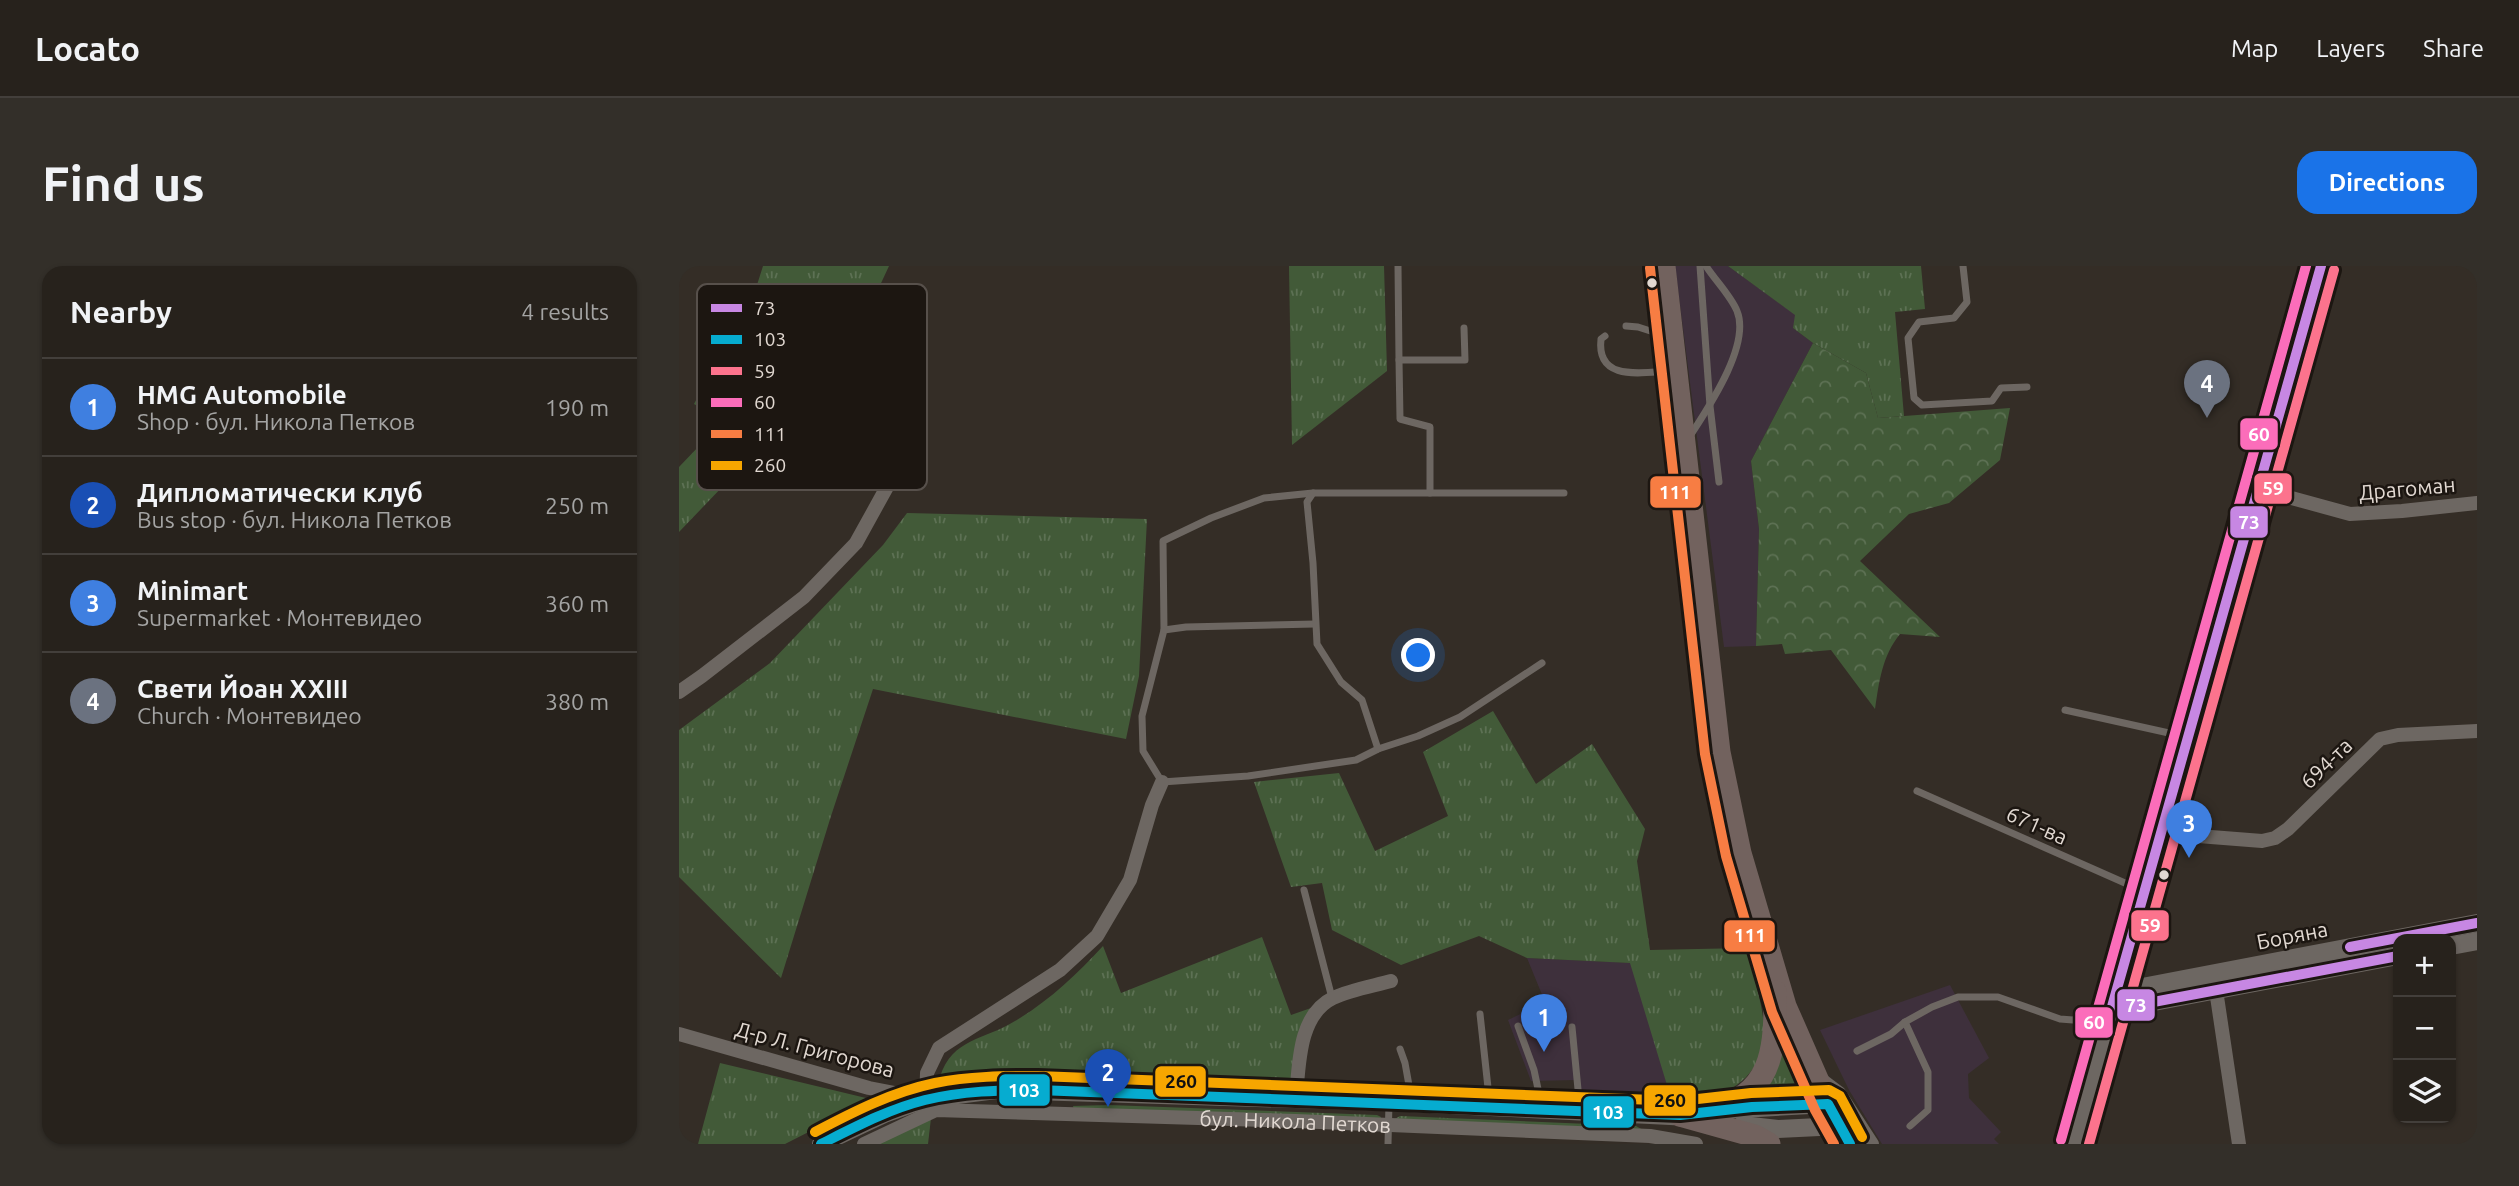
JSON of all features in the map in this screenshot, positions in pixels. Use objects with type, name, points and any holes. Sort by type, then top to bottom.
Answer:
[{"type":"highway","points":[[1664,266],[1719,752],[1740,853],[1775,975],[1785,1006],[1828,1104]]},
{"type":"highway","points":[[1680,1115],[1724,1106],[1742,1096],[1768,1066],[1775,1037],[1775,975]]},
{"type":"highway","name":"бул. Никола Петков","points":[[1828,1104],[1845,1135]]},
{"type":"highway","points":[[1680,1115],[1755,1136],[1769,1144]]},
{"type":"street","points":[[2074,1144],[2321,266]]},
{"type":"street","name":"Драгоман","points":[[2259,489],[2350,514],[2477,503]]},
{"type":"street","points":[[679,692],[804,597],[856,543],[885,490]]},
{"type":"street","name":"694-та","points":[[2160,833],[2262,841],[2276,838],[2380,739],[2398,735],[2477,731]]},
{"type":"street","points":[[863,1144],[931,1105],[927,1073],[939,1048],[1060,970],[1097,936],[1130,880],[1152,805],[1162,782]]},
{"type":"street","name":"Боряна","points":[[2116,992],[2477,923]]},
{"type":"street","points":[[2456,945],[2477,941]]},
{"type":"street","name":"Боряна","points":[[2111,1010],[2393,957]]},
{"type":"street","points":[[1296,1098],[1306,1032],[1320,1008],[1332,998],[1391,981]]},
{"type":"street","points":[[2216,990],[2239,1144]]},
{"type":"street","name":"Д-р Л. Григорова","points":[[679,1034],[931,1105]]},
{"type":"street","points":[[1815,1075],[1839,1093],[1872,1144]]},
{"type":"street","name":"бул. Никола Петков","points":[[821,1144],[884,1114],[996,1090],[1296,1098],[1680,1115],[1845,1135]]},
{"type":"street","name":"бул. Никола Петков","points":[[1680,1115],[1752,1107],[1828,1104]]},
{"type":"street","name":"бул. Никола Петков","points":[[931,1105],[1388,1125],[1696,1144]]},
{"type":"lane","points":[[1398,266],[1400,419],[1430,427],[1430,493]]},
{"type":"lane","points":[[1700,266],[1710,406],[1719,482]]},
{"type":"lane","points":[[1684,446],[1710,406],[1739,339],[1738,312],[1706,266]]},
{"type":"lane","points":[[1963,266],[1967,302],[1954,318],[1919,322],[1908,338],[1914,398],[1922,405],[1992,401],[2001,388],[2027,387]]},
{"type":"lane","points":[[1626,326],[1672,338]]},
{"type":"lane","points":[[1399,360],[1465,360],[1464,328]]},
{"type":"lane","points":[[1605,336],[1600,346],[1605,363],[1618,372],[1676,371]]},
{"type":"lane","points":[[1313,493],[1307,502],[1318,644],[1341,682],[1361,700],[1378,749]]},
{"type":"lane","points":[[1542,663],[1459,717],[1356,760],[1248,776],[1162,782],[1143,751],[1142,716],[1164,631],[1163,541],[1211,518],[1264,498],[1313,493],[1564,493]]},
{"type":"lane","points":[[1164,631],[1186,627],[1315,624]]},
{"type":"lane","points":[[2065,710],[2187,737]]},
{"type":"lane","name":"671-ва","points":[[1917,791],[2144,891]]},
{"type":"lane","points":[[1304,890],[1332,998]]},
{"type":"lane","points":[[1857,1051],[1891,1034],[1905,1022],[1932,1007],[1958,997],[1998,997],[2060,1019],[2073,1020],[2111,1010]]},
{"type":"lane","points":[[1480,1014],[1490,1107]]},
{"type":"lane","points":[[1905,1022],[1928,1072],[1928,1111],[1910,1126]]},
{"type":"lane","points":[[1518,1026],[1534,1070],[1542,1109]]},
{"type":"lane","points":[[1572,1027],[1580,1111]]},
{"type":"lane","points":[[1400,1049],[1412,1103]]},
{"type":"lane","points":[[1388,1144],[1389,1102]]},
{"type":"shaded area","points":[[1675,266],[1728,266],[1796,315],[1793,328],[1813,343],[1751,461],[1759,529],[1756,646],[1724,647]]},
{"type":"shaded area","points":[[1527,958],[1634,963],[1670,1095],[1583,1093],[1577,1080],[1531,1081],[1508,1020],[1545,1002]]},
{"type":"shaded area","points":[[1950,985],[1989,1058],[1968,1074],[1969,1098],[2001,1132],[1994,1139],[1999,1144],[1882,1144],[1849,1090],[1820,1030]]},
{"type":"green space","points":[[763,266],[889,266],[881,284],[757,284]]},
{"type":"green space","points":[[1289,266],[1384,266],[1387,371],[1292,445]]},
{"type":"green space","points":[[1728,266],[1921,266],[1925,309],[1895,312],[1904,416],[1878,418],[1866,373],[1813,343],[1793,328],[1795,315]]},
{"type":"green space","points":[[1813,343],[1866,373],[1878,418],[2010,408],[2000,460],[1949,503],[1909,514],[1860,561],[1940,637],[1900,634],[1885,660],[1875,709],[1831,650],[1785,654],[1782,644],[1756,646],[1759,529],[1751,461]]},
{"type":"green space","points":[[697,448],[697,490],[719,490],[679,532],[679,467]]},
{"type":"green space","points":[[907,513],[1147,519],[1139,676],[1126,739],[873,689],[781,978],[679,877],[679,730],[770,663],[883,545]]},
{"type":"green space","points":[[1493,711],[1536,784],[1592,744],[1645,829],[1637,861],[1650,950],[1746,948],[1761,1005],[1764,1039],[1753,1069],[1737,1085],[1708,1097],[1670,1095],[1630,963],[1527,958],[1479,936],[1401,965],[1332,930],[1322,883],[1291,887],[1254,782],[1339,773],[1375,851],[1448,816],[1423,752]]},
{"type":"green space","points":[[1262,937],[1291,1015],[1311,1008],[1298,1037],[1291,1078],[1046,1071],[963,1079],[940,1077],[945,1064],[961,1047],[1004,1027],[1039,1005],[1103,946],[1121,993]]},
{"type":"green space","points":[[1781,1042],[1807,1098],[1745,1102]]},
{"type":"green space","points":[[720,1063],[870,1101],[867,1107],[840,1116],[785,1144],[698,1144]]},
{"type":"green space","points":[[1109,1105],[1381,1117],[1380,1121],[1074,1110],[1073,1106]]},
{"type":"green space","points":[[1400,1116],[1636,1126],[1643,1130],[1393,1120]]},
{"type":"green space","points":[[931,1118],[928,1144],[874,1144]]},
{"type":"transit line","name":"60","points":[[2061,1140],[2306,266]]},
{"type":"transit line","name":"73","points":[[2321,266],[2111,1010],[2393,957]]},
{"type":"transit line","name":"111","points":[[1650,268],[1705,754],[1726,856],[1772,1012],[1815,1110],[1834,1144]]},
{"type":"transit line","name":"59","points":[[2089,1144],[2334,270]]},
{"type":"transit line","name":"73","points":[[2350,947],[2477,923]]},
{"type":"transit line","name":"260","points":[[815,1132],[873,1103],[919,1087],[974,1078],[1038,1076],[1680,1101],[1751,1093],[1829,1090],[1840,1096],[1862,1137]]},
{"type":"transit line","name":"103","points":[[821,1144],[885,1113],[925,1100],[981,1092],[1038,1090],[1680,1115],[1752,1107],[1828,1104],[1850,1144]]},
{"type":"place","name":"Свети Йоан XXIII","points":[[2207,418]]},
{"type":"place","name":"Minimart","points":[[2189,858]]},
{"type":"place","name":"HMG Automobile","points":[[1544,1052]]},
{"type":"place","name":"Дипломатически клуб","points":[[1108,1107]]}]
